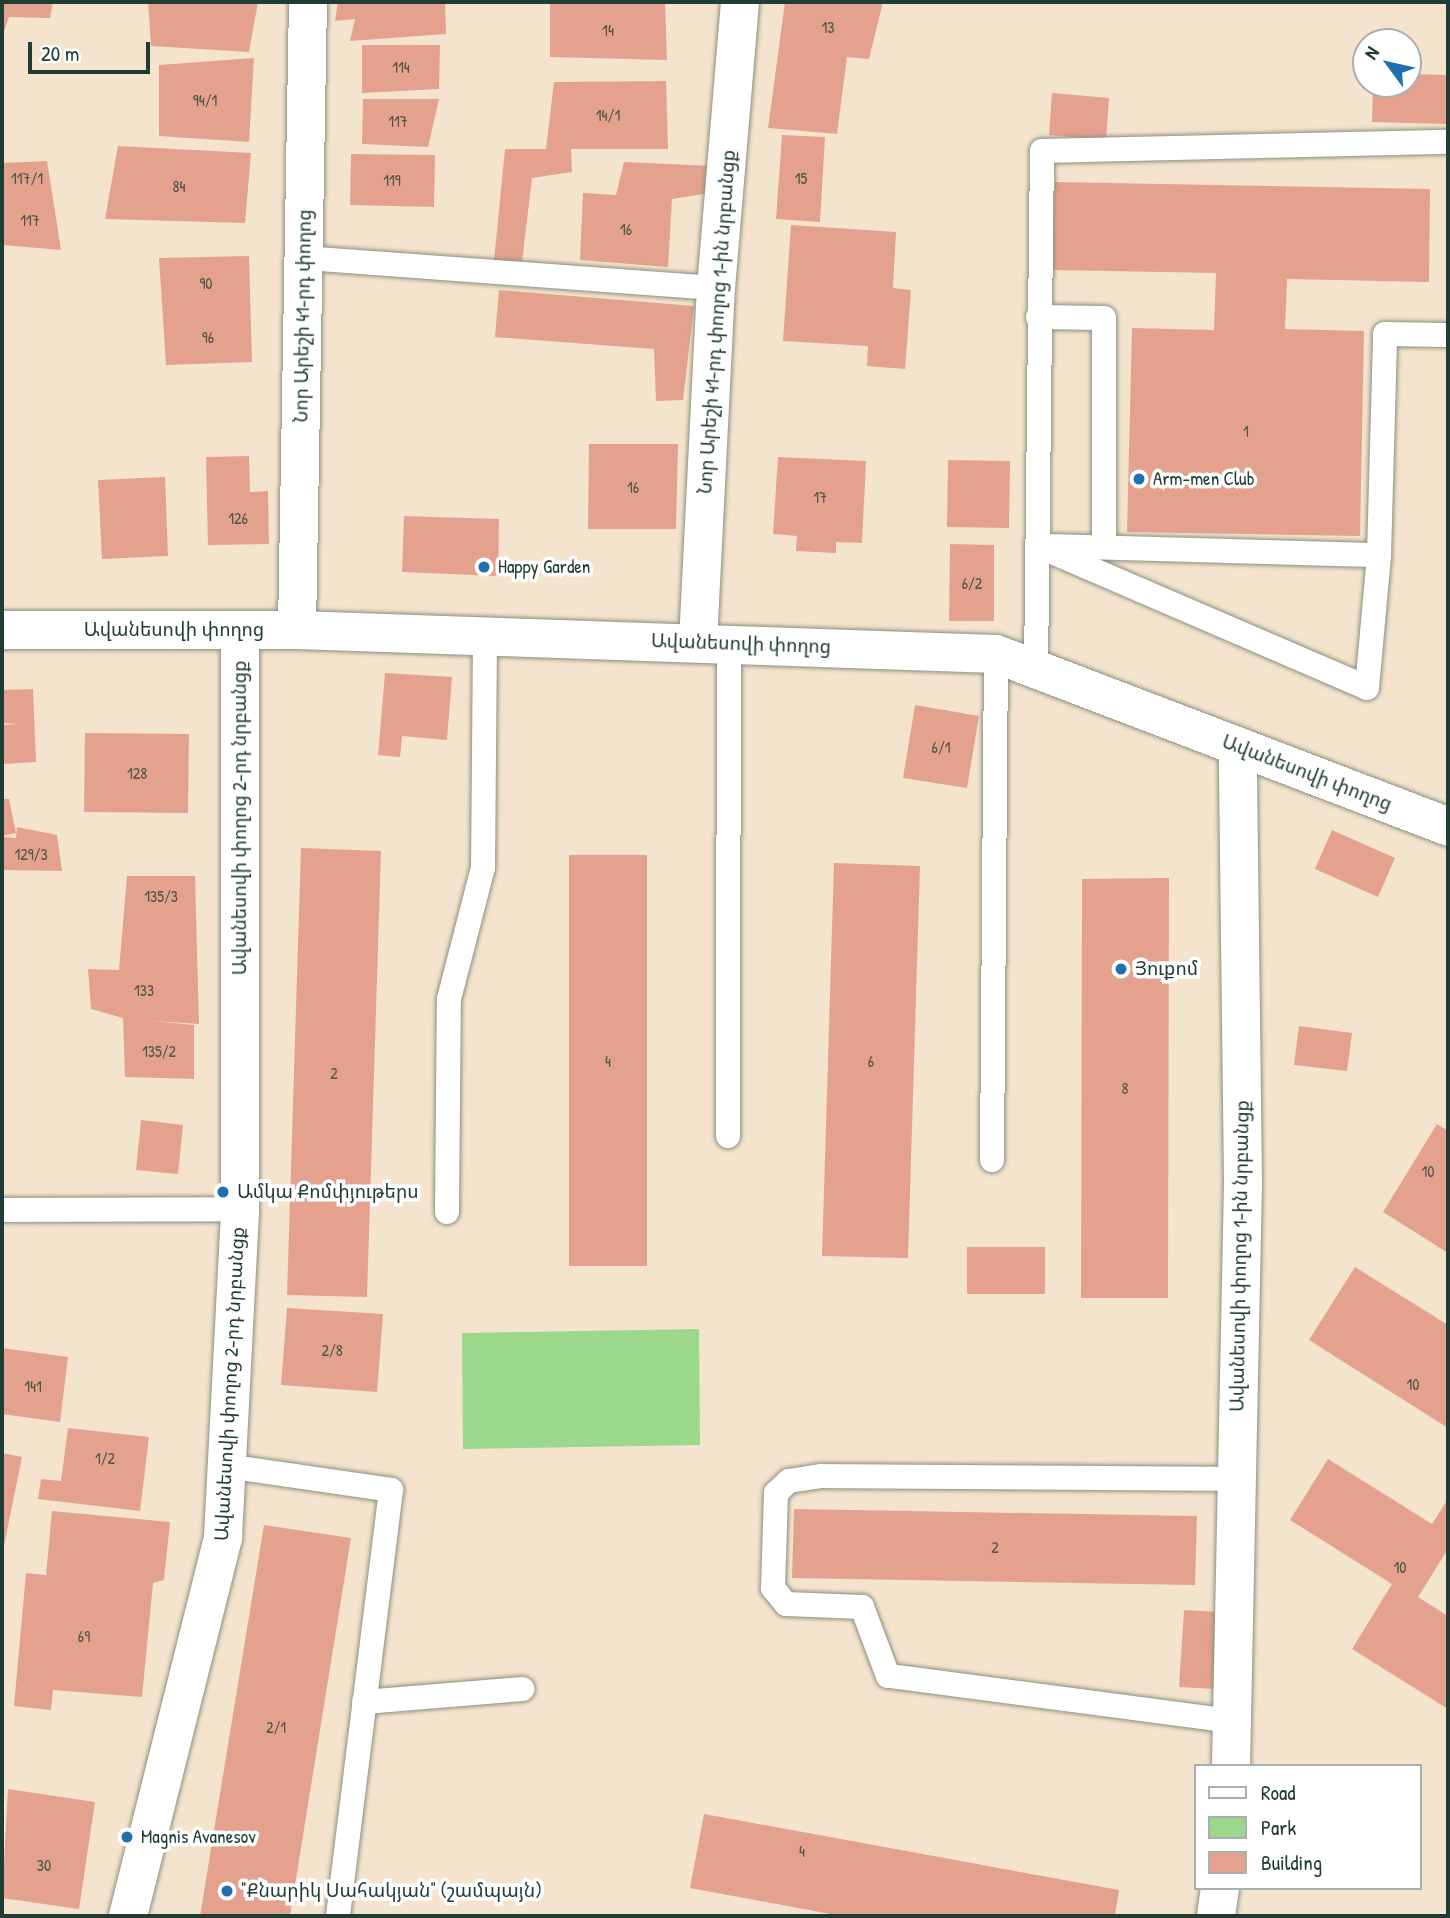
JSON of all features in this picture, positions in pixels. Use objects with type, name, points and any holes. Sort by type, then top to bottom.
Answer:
[{"type":"street","name":"Նոր Արեշի 41-րդ փողոց","points":[[297,630],[308,2]]},
{"type":"street","name":"Նոր Արեշի 41-րդ փողոց 1-ին նրբանցք","points":[[713,643],[716,288],[740,2]]},
{"type":"street","name":"Ավանեսովի փողոց","points":[[2,630],[297,630],[996,654],[1448,827]]},
{"type":"street","name":"Ավանեսովի փողոց 2-րդ նրբանցք","points":[[128,1916],[223,1537],[240,1209],[240,631]]},
{"type":"street","name":"Ավանեսովի փողոց 1-ին նրբանցք","points":[[1231,1764],[1243,1182],[1238,746]]},
{"type":"street","points":[[1216,1916],[1220,1890]]},
{"type":"lane","points":[[1036,670],[1042,151],[1448,142]]},
{"type":"lane","points":[[305,258],[716,288]]},
{"type":"lane","points":[[1038,317],[1104,318],[1104,547]]},
{"type":"lane","points":[[1038,546],[1367,688],[1379,555],[1385,334],[1448,335]]},
{"type":"lane","points":[[1038,546],[1379,555]]},
{"type":"lane","points":[[447,1212],[449,999],[484,868],[485,636]]},
{"type":"lane","points":[[713,643],[729,1136]]},
{"type":"lane","points":[[992,1160],[996,654]]},
{"type":"lane","points":[[2,1210],[240,1209]]},
{"type":"lane","points":[[227,1466],[391,1490],[338,1916]]},
{"type":"lane","points":[[1232,1721],[888,1676],[862,1607],[786,1604],[773,1588],[776,1493],[789,1481],[822,1476],[1237,1479]]},
{"type":"lane","points":[[365,1702],[522,1689]]},
{"type":"green space","points":[[699,1329],[700,1445],[463,1449],[462,1333]]},
{"type":"building","points":[[2,2],[53,2],[50,18],[9,17],[2,37]]},
{"type":"building","points":[[148,2],[258,2],[249,52],[151,46]]},
{"type":"building","points":[[338,2],[445,2],[446,34],[350,41],[355,19],[335,21]]},
{"type":"building","points":[[550,2],[665,2],[667,60],[550,57]]},
{"type":"building","points":[[785,2],[883,2],[869,59],[847,57],[837,134],[768,128]]},
{"type":"building","points":[[362,45],[440,45],[439,89],[362,93]]},
{"type":"building","points":[[254,58],[249,142],[159,136],[159,65]]},
{"type":"building","points":[[1422,74],[1448,75],[1448,124],[1372,122],[1373,98],[1422,98]]},
{"type":"building","points":[[666,81],[668,149],[571,149],[572,172],[532,178],[522,262],[494,261],[505,149],[546,149],[554,82]]},
{"type":"building","points":[[1052,93],[1109,98],[1106,140],[1049,135]]},
{"type":"building","points":[[363,99],[439,99],[428,147],[362,144]]},
{"type":"building","points":[[782,135],[825,137],[820,222],[776,219]]},
{"type":"building","points":[[118,146],[251,153],[245,223],[105,219]]},
{"type":"building","points":[[351,154],[435,155],[434,207],[350,205]]},
{"type":"building","points":[[47,161],[61,250],[2,245],[2,163]]},
{"type":"building","points":[[624,162],[714,166],[710,193],[672,199],[668,267],[580,260],[583,193],[616,195]]},
{"type":"building","points":[[1055,182],[1430,189],[1429,282],[1287,279],[1285,329],[1364,331],[1360,536],[1127,532],[1132,328],[1214,330],[1216,273],[1052,270]]},
{"type":"building","points":[[791,225],[896,232],[893,288],[911,290],[905,369],[867,366],[868,346],[783,341]]},
{"type":"building","points":[[249,256],[252,362],[166,365],[159,258]]},
{"type":"building","points":[[499,290],[694,306],[683,400],[656,401],[654,349],[495,337]]},
{"type":"building","points":[[589,444],[678,444],[676,529],[588,529]]},
{"type":"building","points":[[249,456],[250,492],[268,491],[269,544],[208,545],[206,457]]},
{"type":"building","points":[[778,457],[866,461],[862,543],[836,542],[836,553],[796,551],[797,536],[773,534]]},
{"type":"building","points":[[948,460],[1010,461],[1009,528],[947,527]]},
{"type":"building","points":[[165,477],[168,556],[102,559],[98,480]]},
{"type":"building","points":[[404,516],[499,519],[498,576],[402,572]]},
{"type":"building","points":[[950,544],[994,545],[994,621],[949,621]]},
{"type":"building","points":[[385,673],[452,677],[447,740],[402,736],[400,757],[378,755]]},
{"type":"building","points":[[33,689],[36,762],[2,764],[2,725],[18,724],[2,723],[2,690]]},
{"type":"building","points":[[915,705],[979,716],[967,788],[903,778]]},
{"type":"building","points":[[85,733],[189,734],[188,813],[84,812]]},
{"type":"building","points":[[2,799],[9,799],[16,833],[2,836]]},
{"type":"building","points":[[17,827],[57,835],[62,871],[2,870],[2,837],[16,838]]},
{"type":"building","points":[[1332,830],[1395,858],[1378,897],[1315,869]]},
{"type":"building","points":[[301,848],[381,851],[367,1297],[287,1295]]},
{"type":"building","points":[[569,855],[647,855],[647,1266],[569,1266]]},
{"type":"building","points":[[834,863],[920,866],[908,1258],[822,1256]]},
{"type":"building","points":[[127,876],[195,876],[199,1024],[152,1021],[194,1025],[194,1079],[125,1077],[123,1018],[91,1009],[88,969],[119,970]]},
{"type":"building","points":[[1169,878],[1168,1298],[1081,1298],[1082,879]]},
{"type":"building","points":[[1299,1026],[1352,1033],[1347,1071],[1294,1065]]},
{"type":"building","points":[[141,1120],[183,1125],[178,1174],[136,1170]]},
{"type":"building","points":[[1437,1124],[1448,1131],[1448,1253],[1383,1212]]},
{"type":"building","points":[[967,1247],[1045,1247],[1045,1294],[967,1294]]},
{"type":"building","points":[[1355,1267],[1448,1325],[1448,1428],[1309,1340]]},
{"type":"building","points":[[287,1308],[383,1314],[377,1392],[281,1385]]},
{"type":"building","points":[[2,1348],[68,1357],[60,1422],[2,1414]]},
{"type":"building","points":[[68,1428],[149,1437],[140,1511],[38,1499],[41,1479],[61,1481]]},
{"type":"building","points":[[2,1453],[22,1457],[3,1551],[2,1551]]},
{"type":"building","points":[[1328,1459],[1432,1524],[1448,1499],[1448,1549],[1418,1597],[1448,1616],[1448,1709],[1352,1649],[1392,1584],[1290,1520]]},
{"type":"building","points":[[794,1509],[1197,1516],[1195,1585],[792,1578]]},
{"type":"building","points":[[52,1511],[170,1522],[164,1580],[153,1583],[142,1697],[53,1690],[51,1710],[14,1706],[26,1573],[46,1575]]},
{"type":"building","points":[[264,1525],[351,1538],[290,1916],[200,1916]]},
{"type":"building","points":[[1184,1610],[1220,1612],[1215,1689],[1179,1687]]},
{"type":"building","points":[[8,1789],[95,1802],[79,1909],[2,1898]]},
{"type":"building","points":[[704,1814],[1119,1890],[1115,1916],[841,1916],[690,1888]]},
{"type":"place","name":"Arm-men Club","points":[[1139,479]]},
{"type":"place","name":"Happy Garden","points":[[484,567]]},
{"type":"place","name":"Յուքոմ","points":[[1121,969]]},
{"type":"place","name":"Ամկա Քոմփյութերս","points":[[223,1192]]},
{"type":"place","name":"Magnis Avanesov","points":[[127,1837]]},
{"type":"place","name":"\"Քնարիկ Սահակյան\" (շամպայն)","points":[[227,1891]]}]
